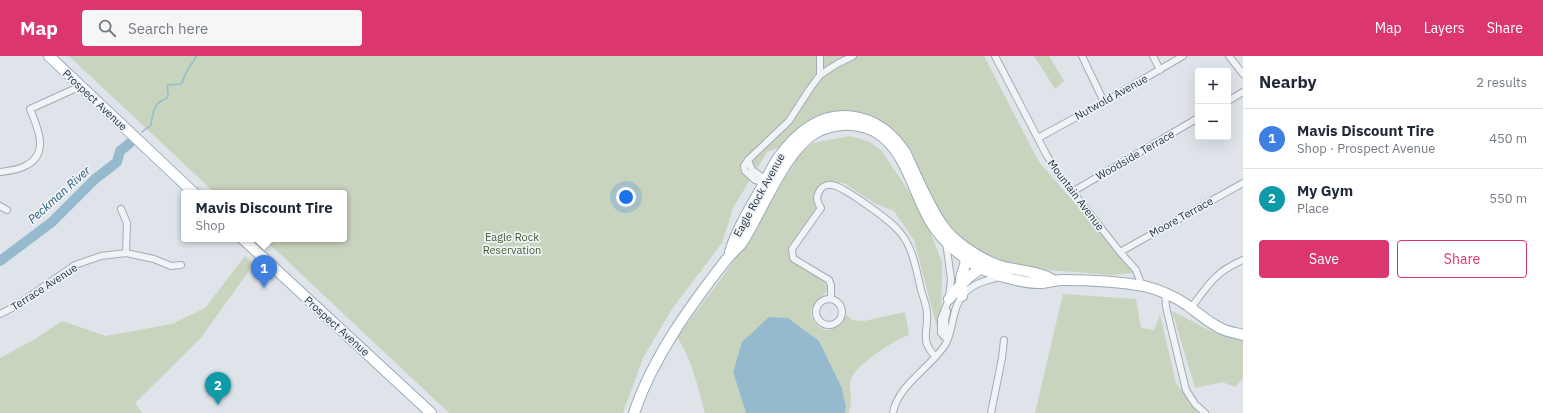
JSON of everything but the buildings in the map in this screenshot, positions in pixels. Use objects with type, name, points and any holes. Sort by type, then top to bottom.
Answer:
[{"type":"main road","name":"Prospect Avenue","points":[[49,56],[191,190]]},
{"type":"main road","name":"Eagle Rock Avenue","points":[[728,258],[746,214],[778,158],[792,140],[804,129],[815,122],[826,118],[842,116],[867,120],[879,125],[897,141],[905,152],[937,216],[948,231],[970,250],[986,260],[1006,268],[1043,274],[1053,280]]},
{"type":"main road","name":"Eagle Rock Avenue","points":[[634,413],[642,389],[671,338],[688,312],[740,244],[775,185],[785,165],[802,144],[816,132],[833,126],[853,124],[863,126],[879,134],[898,154],[930,221],[946,242],[966,259],[982,269],[1002,277],[1042,283],[1053,280],[1070,280],[1142,286],[1165,292],[1223,329],[1243,334]]},
{"type":"main road","points":[[754,221],[754,212],[766,188],[764,183],[775,185]]},
{"type":"main road","points":[[948,231],[952,241],[966,259],[961,279],[962,296]]},
{"type":"main road","name":"Prospect Avenue","points":[[246,242],[431,413]]},
{"type":"main road","points":[[949,302],[962,285],[978,270],[992,268],[1015,275],[1028,276],[1039,274]]},
{"type":"street","points":[[820,56],[820,75]]},
{"type":"street","points":[[842,56],[852,57]]},
{"type":"street","name":"Mountain Avenue","points":[[995,56],[1057,172],[1136,270],[1142,286]]},
{"type":"street","points":[[1082,56],[1104,102]]},
{"type":"street","points":[[1153,56],[1160,70]]},
{"type":"street","name":"Nutwold Avenue","points":[[1038,138],[1183,56]]},
{"type":"street","points":[[1229,56],[1243,74]]},
{"type":"street","points":[[764,183],[755,180],[745,171],[744,166],[748,160],[789,121],[820,75],[852,57]]},
{"type":"street","points":[[0,172],[29,165],[36,157],[40,147],[41,138],[30,109],[80,86]]},
{"type":"street","points":[[1231,99],[1243,92]]},
{"type":"street","name":"Woodside Terrace","points":[[1072,192],[1195,120]]},
{"type":"street","name":"Moore Terrace","points":[[1120,252],[1243,183]]},
{"type":"street","points":[[831,299],[831,285],[829,280],[794,259],[792,249],[821,208],[817,200],[818,193],[823,187],[831,185],[855,197],[898,229],[912,251],[927,313],[925,342],[936,356]]},
{"type":"street","points":[[0,206],[7,210]]},
{"type":"street","points":[[121,209],[127,223],[126,253]]},
{"type":"street","points":[[946,242],[951,279],[949,302],[945,321],[945,333],[947,339]]},
{"type":"street","name":"Terrace Avenue","points":[[0,314],[14,307],[75,265],[101,256],[126,253],[154,259],[171,266],[181,265]]},
{"type":"street","points":[[1191,308],[1212,280],[1220,272],[1243,260]]},
{"type":"street","points":[[893,413],[894,408],[903,392],[946,344],[951,332],[955,310],[962,296],[980,283],[1002,277]]},
{"type":"street","points":[[1165,292],[1166,308],[1186,390],[1195,404],[1204,413]]},
{"type":"street","points":[[831,299],[840,305],[842,315],[836,323],[826,325],[817,320],[815,309],[821,301],[831,299]]},
{"type":"street","points":[[991,413],[1004,340]]},
{"type":"green space","name":"Eagle Rock Reservation","points":[[69,56],[984,56],[1039,162],[1136,273],[1111,275],[1010,267],[969,246],[945,224],[864,115],[767,152],[733,208],[722,243],[672,309],[643,358],[623,413],[449,413],[267,242],[347,242],[347,190],[212,190]]},
{"type":"green space","points":[[1034,56],[1049,56],[1064,81],[1055,89]]},
{"type":"green space","points":[[850,136],[870,142],[881,150],[922,211],[942,262],[941,343],[914,240],[894,211],[874,203],[844,183],[818,184],[820,186],[815,198],[817,207],[789,249],[791,256],[821,278],[827,286],[826,292],[812,307],[811,314],[814,321],[821,328],[829,330],[838,326],[847,315],[852,320],[864,321],[905,312],[909,335],[877,353],[854,373],[850,381],[851,400],[849,413],[845,413],[846,407],[842,388],[819,341],[788,318],[733,372],[746,413],[705,413],[691,364],[677,337],[726,272],[801,152],[813,143]]},
{"type":"green space","points":[[245,256],[254,264],[200,339],[135,403],[142,413],[0,413],[0,358],[35,339],[62,321],[106,336],[172,324],[205,308]]},
{"type":"green space","points":[[1063,294],[1136,299],[1141,328],[1154,330],[1160,315],[1176,383],[1199,413],[1035,413]]},
{"type":"green space","points":[[1172,311],[1215,333],[1243,340],[1243,379],[1235,387],[1222,382],[1195,388]]},
{"type":"water","points":[[769,317],[788,318],[819,341],[842,388],[846,407],[845,413],[746,413],[733,372],[742,342]]},
{"type":"waterway","name":"Peckman River","points":[[142,132],[151,125],[156,105],[167,98],[168,85],[181,84],[196,56]]},
{"type":"waterway","name":"Peckman River","points":[[0,261],[52,222],[95,179],[117,162],[120,151],[130,143]]},
{"type":"place","name":"Mavis Discount Tire","points":[[264,288]]},
{"type":"place","name":"My Gym","points":[[218,405]]}]
